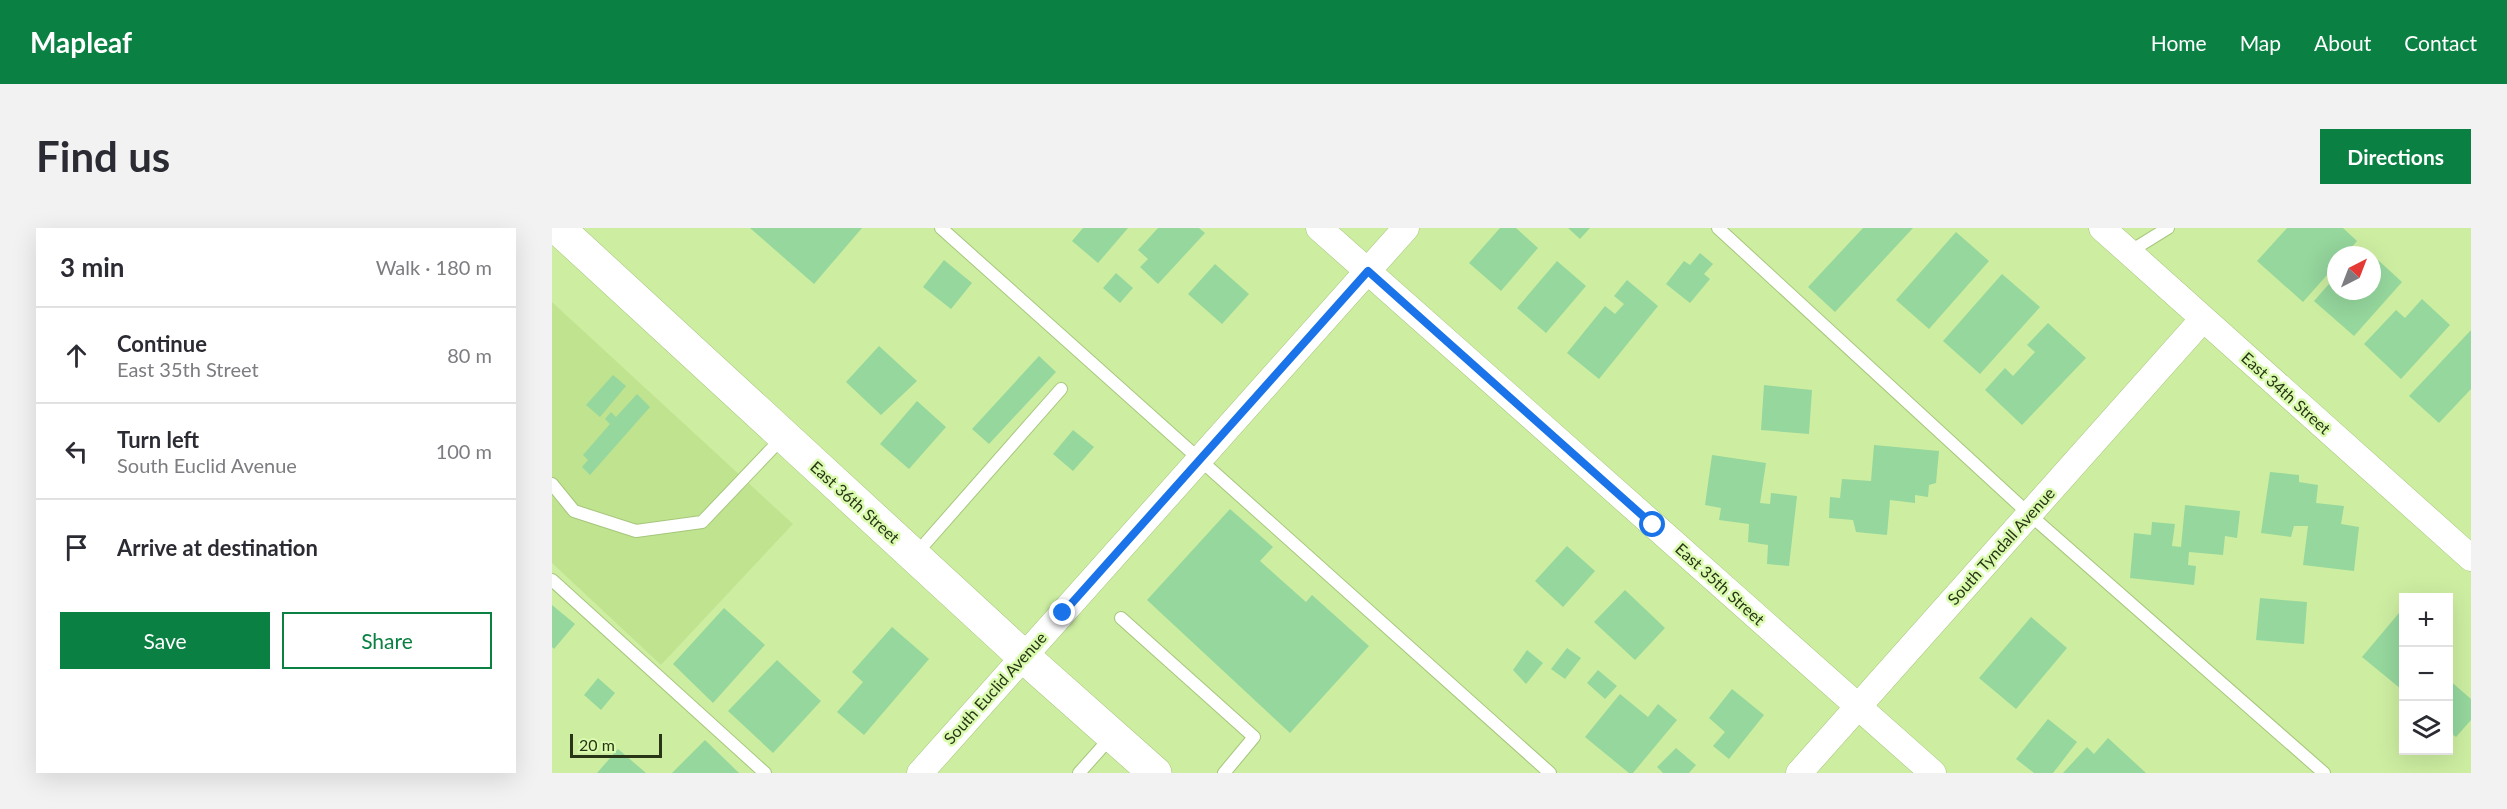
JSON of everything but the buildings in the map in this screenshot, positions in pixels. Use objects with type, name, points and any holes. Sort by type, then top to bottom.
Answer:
[{"type":"main road","name":"East 36th Street","points":[[558,228],[1023,656],[1155,773]]},
{"type":"street","name":"East 35th Street","points":[[1319,228],[1933,773]]},
{"type":"street","name":"South Euclid Avenue","points":[[920,773],[1406,228]]},
{"type":"street","name":"East 34th Street","points":[[2102,228],[2471,558]]},
{"type":"street","name":"South Tyndall Avenue","points":[[1799,773],[2203,319]]},
{"type":"lane","points":[[940,228],[1550,773]]},
{"type":"lane","points":[[1718,228],[2029,514],[2324,773]]},
{"type":"lane","points":[[2129,252],[2168,228]]},
{"type":"lane","points":[[914,556],[1061,389]]},
{"type":"lane","points":[[552,484],[574,511],[636,531],[702,522],[784,436]]},
{"type":"lane","points":[[552,580],[765,773]]},
{"type":"lane","points":[[1121,618],[1254,737],[1224,773]]},
{"type":"lane","points":[[1079,773],[1112,735]]},
{"type":"shaded area","points":[[552,302],[793,524],[661,665],[552,563]]},
{"type":"route","points":[[1063,613],[1368,271],[1653,525]]}]
